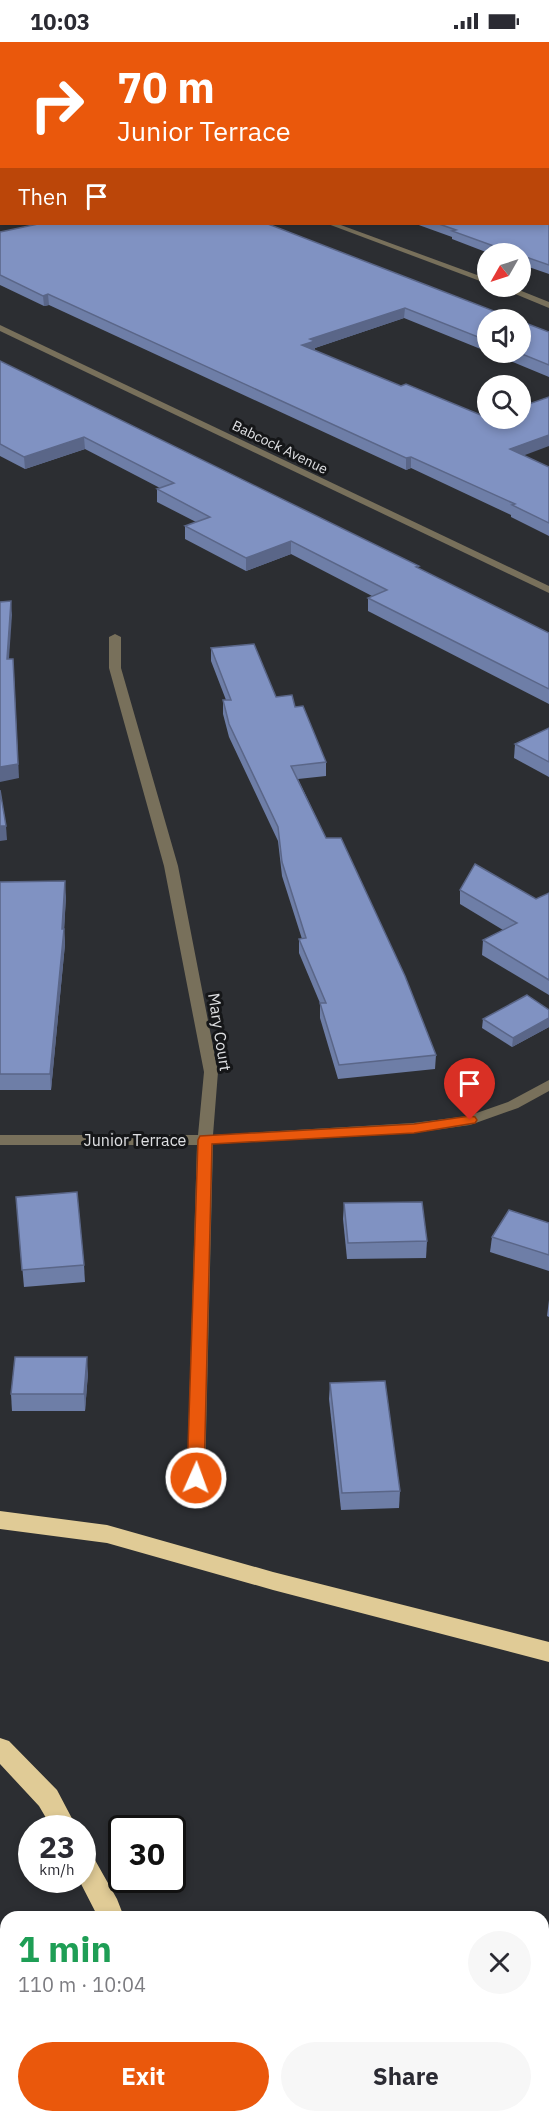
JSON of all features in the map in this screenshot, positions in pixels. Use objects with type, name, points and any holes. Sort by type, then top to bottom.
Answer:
[{"type":"highway","points":[[0,1520],[107,1533],[273,1581],[549,1652]]},
{"type":"highway","points":[[0,1748],[48,1798],[58,1815]]},
{"type":"highway","points":[[96,1886],[109,1911]]},
{"type":"street","points":[[335,225],[477,278]]},
{"type":"street","points":[[528,297],[549,305]]},
{"type":"street","name":"Babcock Avenue","points":[[0,328],[549,590]]},
{"type":"street","name":"Mary Court","points":[[115,637],[115,668],[171,866],[211,1072],[205,1140],[196,1478]]},
{"type":"street","name":"Junior Terrace","points":[[0,1140],[205,1140],[414,1128],[470,1120],[513,1105],[549,1085]]},
{"type":"building","points":[[33,225],[271,225],[488,309],[477,309],[477,337],[405,308],[310,339],[315,341],[302,345],[401,386],[406,384],[477,413],[477,429],[531,429],[531,403],[549,397],[549,435],[510,449],[549,467],[549,523],[512,505],[515,504],[411,457],[406,458],[48,294],[43,296],[0,275],[0,232]]},
{"type":"building","points":[[442,225],[549,225],[549,265],[531,259],[531,243],[485,243],[452,231],[456,230]]},
{"type":"building","points":[[531,325],[549,332],[549,365],[531,358]]},
{"type":"building","points":[[0,361],[419,566],[416,567],[549,633],[549,689],[368,598],[387,590],[291,541],[246,558],[185,526],[210,517],[157,489],[174,483],[84,437],[24,457],[0,444]]},
{"type":"building","points":[[11,601],[7,659],[13,659],[18,764],[0,767],[0,602]]},
{"type":"building","points":[[254,644],[276,697],[292,695],[295,707],[303,706],[326,762],[291,766],[326,838],[341,838],[405,976],[436,1055],[339,1065],[320,1003],[326,1003],[299,939],[306,938],[282,862],[278,827],[229,724],[223,700],[231,700],[211,648]]},
{"type":"building","points":[[549,728],[549,762],[515,744]]},
{"type":"building","points":[[0,790],[6,826],[0,826]]},
{"type":"building","points":[[475,864],[536,899],[549,893],[549,980],[483,940],[517,923],[460,890]]},
{"type":"building","points":[[65,881],[62,929],[64,929],[50,1074],[0,1074],[0,882]]},
{"type":"building","points":[[527,995],[549,1010],[549,1018],[513,1038],[483,1019]]},
{"type":"building","points":[[77,1192],[84,1265],[22,1270],[16,1197]]},
{"type":"building","points":[[422,1202],[427,1241],[348,1243],[344,1203]]},
{"type":"building","points":[[509,1210],[549,1223],[549,1255],[492,1237]]},
{"type":"building","points":[[15,1357],[87,1357],[84,1394],[11,1394]]},
{"type":"building","points":[[385,1381],[400,1491],[342,1493],[330,1383]]},
{"type":"route","points":[[196,1478],[205,1140],[414,1128],[470,1120]]}]
